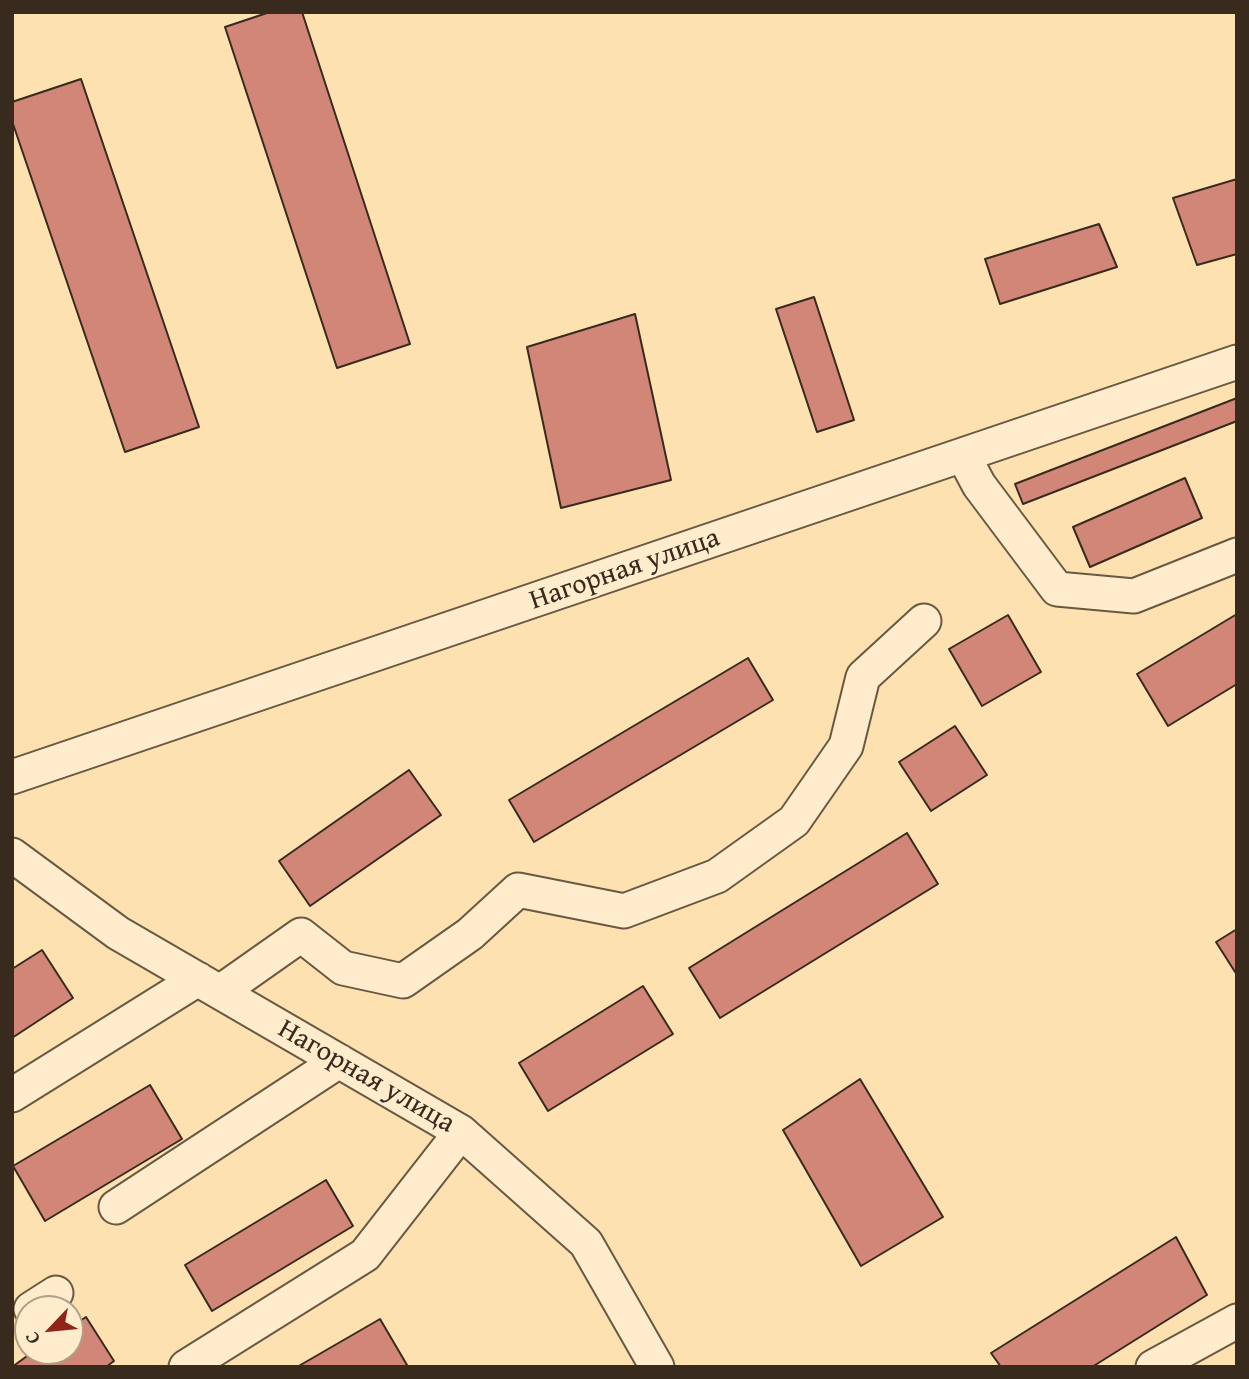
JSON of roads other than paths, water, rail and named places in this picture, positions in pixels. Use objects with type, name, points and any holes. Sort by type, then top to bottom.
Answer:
[{"type":"street","name":"Нагорная улица","points":[[12,777],[1237,362]]},
{"type":"street","points":[[963,455],[979,485],[1057,589],[1134,596],[1237,555]]},
{"type":"street","points":[[12,1095],[301,935],[343,968],[403,981],[470,934],[518,890],[624,911],[717,876],[794,821],[846,746],[863,677],[924,621]]},
{"type":"street","name":"Нагорная улица","points":[[12,855],[118,933],[461,1132],[586,1243],[657,1367]]},
{"type":"street","points":[[116,1207],[339,1061]]},
{"type":"street","points":[[186,1367],[365,1255],[461,1132]]},
{"type":"street","points":[[1153,1367],[1237,1321]]}]
